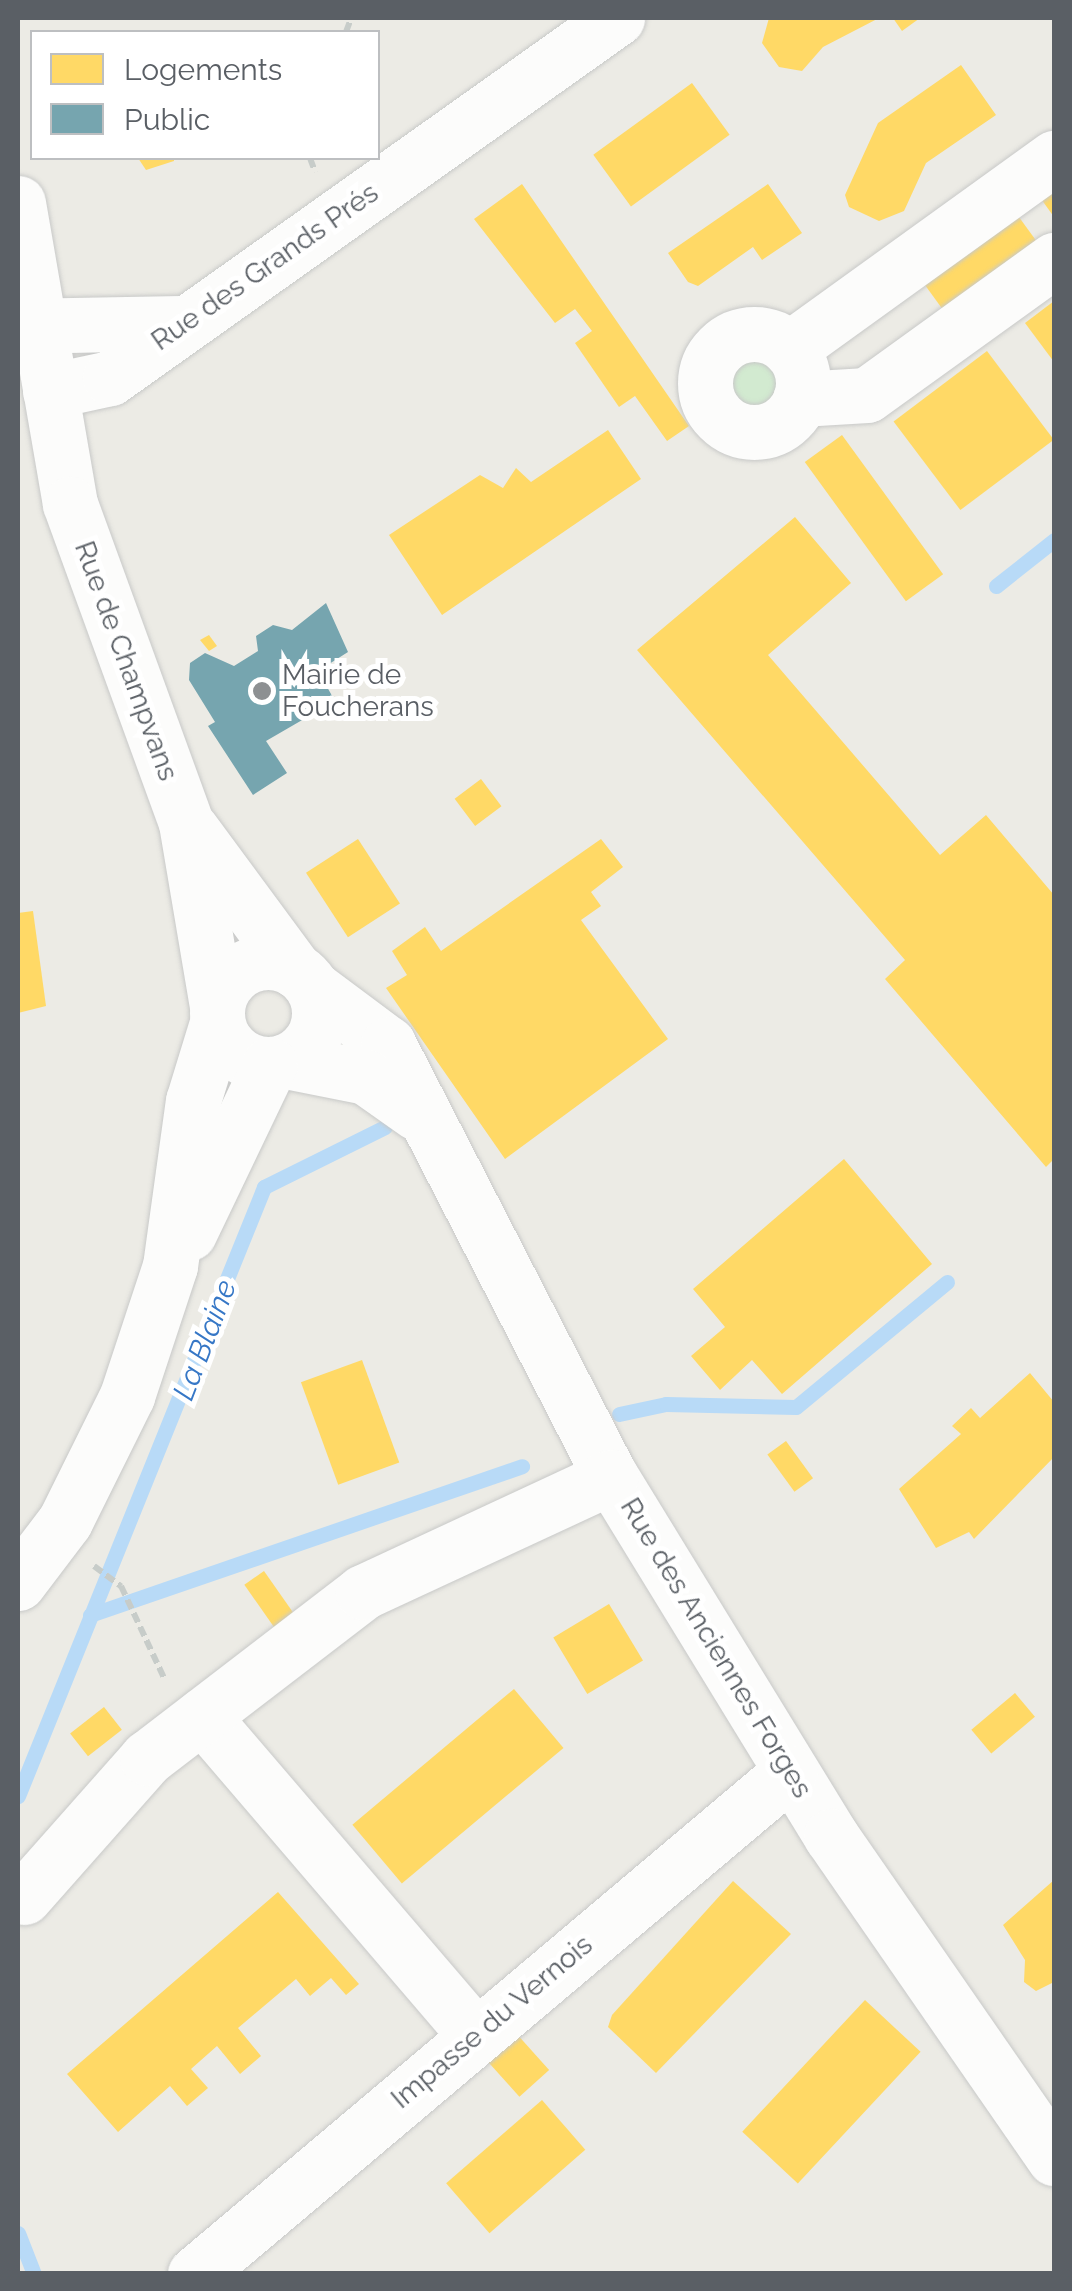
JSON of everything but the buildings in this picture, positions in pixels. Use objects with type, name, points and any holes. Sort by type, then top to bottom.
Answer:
[{"type":"street","name":"Rue des Grands Prés","points":[[50,392],[110,378],[616,18]]},
{"type":"street","points":[[1054,158],[794,374],[867,396],[1054,260]]},
{"type":"street","name":"Rue de Champvans","points":[[18,204],[30,326],[50,392],[70,504],[186,823],[217,1015]]},
{"type":"street","points":[[30,326],[181,324]]},
{"type":"street","points":[[70,504],[110,378]]},
{"type":"street","name":"Rue de Champvans","points":[[186,823],[304,979]]},
{"type":"street","points":[[18,1583],[99,1460],[170,1266],[278,1063],[318,1025],[304,979],[246,967],[217,1015],[193,1101],[170,1266]]},
{"type":"street","name":"Rue des Anciennes Forges","points":[[304,979],[388,1044],[418,1113],[612,1477],[790,1772],[1054,2158]]},
{"type":"street","points":[[217,1015],[236,1054],[278,1063]]},
{"type":"street","name":"Rue des Anciennes Forges","points":[[278,1063],[366,1077],[418,1113]]},
{"type":"street","points":[[24,1897],[147,1758],[363,1592],[612,1477]]},
{"type":"street","points":[[202,1716],[476,2036]]},
{"type":"street","name":"Impasse du Vernois","points":[[196,2274],[790,1772]]},
{"type":"path","points":[[78,1562],[121,1586],[141,1627]]},
{"type":"green space","points":[[754,359],[772,366],[779,384],[772,402],[754,409],[736,402],[729,384],[736,366]]},
{"type":"waterway","name":"La Blaine","points":[[996,586],[1054,540]]},
{"type":"waterway","name":"La Blaine","points":[[18,1796],[264,1187],[385,1127]]},
{"type":"waterway","name":"La Blaine","points":[[619,1414],[666,1404],[796,1407],[947,1282]]},
{"type":"waterway","name":"La Blaine","points":[[90,1615],[522,1466]]},
{"type":"waterway","name":"La Blaine","points":[[18,2233],[34,2274]]},
{"type":"place","name":"Mairie de Foucherans","points":[[262,691]]}]
